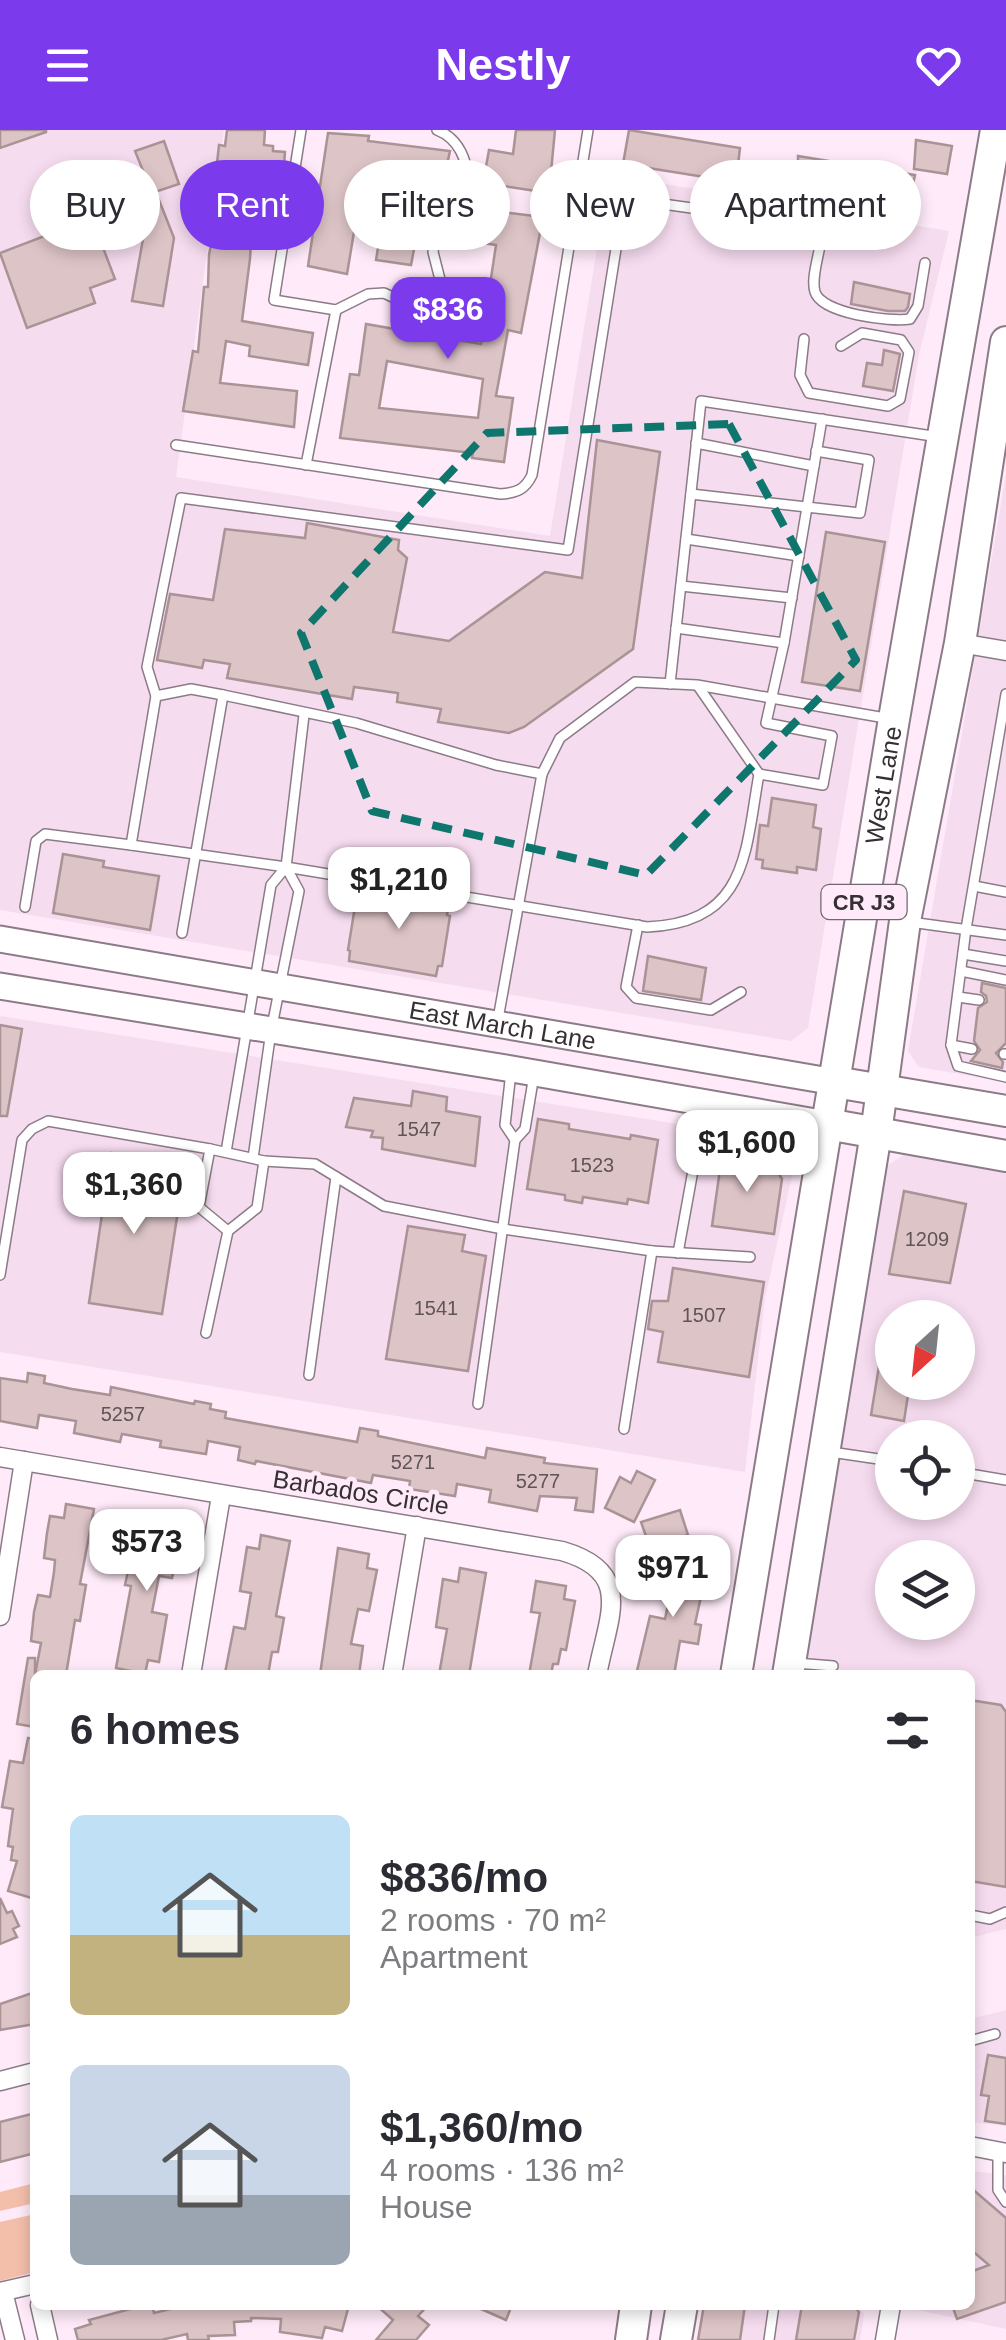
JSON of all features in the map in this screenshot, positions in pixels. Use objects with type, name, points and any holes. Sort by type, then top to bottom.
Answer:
[{"type":"main road","name":"West Lane","points":[[737,1670],[996,130]]},
{"type":"main road","name":"West Lane","points":[[789,1668],[876,1133],[905,921],[960,643],[1005,347]]},
{"type":"main road","name":"East March Lane","points":[[0,939],[1006,1111]]},
{"type":"main road","name":"East March Lane","points":[[0,986],[523,1071],[1006,1156]]},
{"type":"main road","points":[[630,2340],[635,2310]]},
{"type":"main road","points":[[676,2340],[681,2310]]},
{"type":"street","points":[[960,643],[1006,651]]},
{"type":"street","name":"Barbados Circle","points":[[0,1457],[562,1550],[587,1558],[604,1572],[611,1586],[598,1670]]},
{"type":"street","points":[[0,1616],[24,1461]]},
{"type":"street","points":[[191,1670],[221,1496]]},
{"type":"street","points":[[393,1670],[416,1526]]},
{"type":"street","points":[[0,2080],[30,2073]]},
{"type":"street","points":[[975,2147],[1002,2152]]},
{"type":"street","points":[[15,2340],[2,2292],[30,2285]]},
{"type":"street","points":[[41,2310],[48,2340]]},
{"type":"street","points":[[885,2340],[889,2310]]},
{"type":"lane","points":[[301,130],[274,300],[336,310],[368,294],[384,293],[420,310],[438,308],[445,299],[433,252],[435,237],[470,183],[466,159],[450,135],[437,130]]},
{"type":"lane","points":[[176,445],[500,494],[515,493],[527,485],[532,475],[588,130]]},
{"type":"lane","points":[[131,845],[156,696],[147,667],[181,498],[568,550],[619,230],[641,201],[690,208]]},
{"type":"lane","points":[[819,250],[814,287],[818,298],[832,309],[910,320],[918,306],[925,263]]},
{"type":"lane","points":[[306,465],[336,310]]},
{"type":"lane","points":[[804,339],[800,375],[809,393],[888,406],[900,400],[908,352],[901,340],[862,332],[841,346]]},
{"type":"lane","points":[[670,684],[701,401],[942,438]]},
{"type":"lane","points":[[759,774],[824,785],[832,736],[766,723],[784,644],[822,420]]},
{"type":"lane","points":[[696,443],[814,466]]},
{"type":"lane","points":[[691,494],[860,513],[869,460],[816,450]]},
{"type":"lane","points":[[686,539],[799,556]]},
{"type":"lane","points":[[681,586],[792,598]]},
{"type":"lane","points":[[676,628],[784,644]]},
{"type":"lane","points":[[498,1022],[542,774],[560,738],[635,682],[697,685],[894,719]]},
{"type":"lane","points":[[25,906],[36,842],[45,834],[286,866],[638,926],[670,926],[693,918],[726,898],[744,864],[759,774],[697,685]]},
{"type":"lane","points":[[156,696],[190,689],[389,731],[496,765],[542,774]]},
{"type":"lane","points":[[1006,694],[966,928],[951,1045],[958,1066],[1006,1076]]},
{"type":"lane","points":[[182,934],[222,696]]},
{"type":"lane","points":[[206,1333],[228,1231],[256,1208],[258,1029],[254,981],[272,885],[286,866],[304,715]]},
{"type":"lane","points":[[226,1152],[258,1029],[281,986],[299,891],[286,866]]},
{"type":"lane","points":[[974,886],[1006,892]]},
{"type":"lane","points":[[905,921],[1006,936]]},
{"type":"lane","points":[[638,926],[626,988],[636,998],[711,1010],[741,992]]},
{"type":"lane","points":[[963,954],[1006,961]]},
{"type":"lane","points":[[961,971],[1006,980]]},
{"type":"lane","points":[[958,997],[980,1000]]},
{"type":"lane","points":[[951,1045],[972,1049]]},
{"type":"lane","points":[[478,1404],[514,1140],[505,1124],[523,1071]]},
{"type":"lane","points":[[514,1140],[525,1129],[523,1071]]},
{"type":"lane","points":[[0,1275],[22,1140],[48,1121],[258,1160],[315,1164],[384,1206],[503,1229],[652,1250],[750,1257]]},
{"type":"lane","points":[[210,1150],[199,1207],[228,1231]]},
{"type":"lane","points":[[678,1252],[694,1165]]},
{"type":"lane","points":[[309,1375],[336,1177]]},
{"type":"lane","points":[[624,1429],[652,1250]]},
{"type":"lane","points":[[822,1450],[875,1458]]},
{"type":"lane","points":[[975,1475],[1006,1480]]},
{"type":"lane","points":[[789,1668],[833,1666]]},
{"type":"lane","points":[[975,1917],[990,1919],[1006,1912]]},
{"type":"lane","points":[[975,2040],[995,2034]]},
{"type":"lane","points":[[1002,2152],[998,2190],[1006,2202]]},
{"type":"lane","points":[[768,2340],[773,2310]]},
{"type":"highlighted area","points":[[729,424],[856,660],[646,875],[372,811],[301,633],[487,433]]},
{"type":"shaded area","points":[[0,130],[224,130],[220,160],[180,160],[180,250],[207,250],[176,477],[550,536],[597,250],[670,250],[670,185],[690,188],[690,250],[921,250],[921,226],[949,231],[919,355],[808,1028],[791,1041],[0,910]]},
{"type":"shaded area","points":[[1006,474],[1006,1082],[919,1067],[908,1051]]},
{"type":"shaded area","points":[[0,1016],[784,1141],[796,1158],[765,1298],[745,1472],[0,1352]]},
{"type":"shaded area","points":[[903,1155],[1006,1173],[1006,1929],[975,1937],[975,1670],[799,1670],[880,1171]]},
{"type":"shaded area","points":[[1006,2010],[1006,2126],[975,2123],[975,2018]]},
{"type":"shaded area","points":[[975,2172],[1006,2175],[1006,2329],[918,2310],[975,2310]]},
{"type":"shaded area","points":[[30,2184],[30,2204],[0,2211],[0,2192]]},
{"type":"shaded area","points":[[30,2215],[30,2273],[0,2281],[0,2222]]},
{"type":"shaded area","points":[[704,2310],[861,2310],[864,2314],[860,2340],[699,2340]]},
{"type":"building","points":[[0,130],[46,130],[46,132],[0,148]]},
{"type":"building","points":[[227,130],[265,130],[264,145],[285,152],[284,160],[217,160],[219,145],[225,146]]},
{"type":"building","points":[[516,130],[555,130],[552,160],[530,160],[530,190],[510,187],[510,160],[487,160],[489,150],[513,154]]},
{"type":"building","points":[[629,130],[740,148],[739,160],[690,160],[690,175],[670,171],[670,160],[624,160]]},
{"type":"building","points":[[328,133],[369,136],[368,141],[450,151],[448,160],[344,160],[344,250],[351,250],[347,274],[308,266],[310,250],[324,250],[324,160]]},
{"type":"building","points":[[916,140],[952,146],[947,174],[921,170],[921,160],[915,160]]},
{"type":"building","points":[[164,141],[179,184],[160,190],[160,160],[139,160],[135,151]]},
{"type":"building","points":[[160,203],[174,238],[163,306],[132,301],[141,250],[160,250]]},
{"type":"building","points":[[510,213],[530,215],[530,250],[537,250],[521,333],[508,330],[496,396],[513,398],[504,462],[472,458],[473,453],[340,438],[350,374],[359,375],[366,324],[481,344],[495,250],[510,250]],"holes":[[[387,361],[483,379],[478,418],[379,408]]]},
{"type":"building","points":[[30,242],[30,250],[104,250],[115,279],[90,288],[95,303],[27,328],[0,253]]},
{"type":"building","points":[[210,250],[250,250],[242,321],[313,333],[308,365],[249,356],[250,346],[226,341],[220,383],[297,391],[294,427],[183,411],[193,351],[198,352]]},
{"type":"building","points":[[378,250],[414,250],[411,265],[376,260]]},
{"type":"building","points":[[854,282],[910,294],[908,307],[905,311],[888,311],[851,304]]},
{"type":"building","points":[[884,350],[900,354],[893,391],[863,386],[867,363],[882,365]]},
{"type":"building","points":[[597,440],[660,452],[633,649],[524,727],[509,733],[438,722],[441,709],[397,702],[398,693],[354,687],[352,699],[227,678],[230,664],[204,660],[202,668],[157,660],[170,594],[213,600],[225,529],[305,538],[307,523],[399,540],[398,550],[407,558],[393,632],[449,641],[545,572],[582,578]]},
{"type":"building","points":[[826,532],[885,542],[860,691],[802,682]]},
{"type":"building","points":[[772,798],[816,805],[813,827],[821,829],[816,870],[797,867],[797,873],[762,868],[763,860],[756,859],[760,825],[768,826]]},
{"type":"building","points":[[63,854],[104,861],[103,867],[159,876],[150,930],[53,913]]},
{"type":"building","points":[[370,889],[438,900],[437,905],[448,906],[442,966],[438,966],[436,976],[349,961],[356,900],[359,901],[360,892],[369,893]]},
{"type":"building","points":[[648,956],[706,968],[701,1000],[643,991]]},
{"type":"building","points":[[982,983],[1006,988],[1006,1043],[996,1053],[1003,1062],[1002,1068],[971,1061],[980,1050],[974,1041],[978,1008],[987,1002],[981,992]]},
{"type":"building","points":[[0,1025],[22,1029],[7,1116],[0,1116]]},
{"type":"building","points":[[413,1091],[447,1097],[446,1111],[480,1117],[475,1166],[382,1149],[383,1138],[371,1137],[373,1131],[346,1127],[354,1098],[411,1106]]},
{"type":"building","points":[[538,1119],[569,1124],[569,1129],[658,1140],[648,1203],[583,1197],[582,1203],[565,1200],[565,1195],[527,1189]]},
{"type":"building","points":[[111,1153],[161,1160],[158,1188],[167,1190],[178,1211],[162,1314],[89,1303]]},
{"type":"building","points":[[722,1155],[772,1163],[782,1179],[774,1234],[712,1226]]},
{"type":"building","points":[[904,1191],[966,1204],[950,1283],[889,1274]]},
{"type":"building","points":[[408,1226],[465,1235],[462,1251],[486,1256],[468,1371],[386,1359]]},
{"type":"building","points":[[673,1268],[764,1282],[749,1377],[658,1362],[663,1332],[648,1329],[652,1301],[668,1301]]},
{"type":"building","points":[[28,1373],[45,1376],[44,1383],[72,1389],[110,1395],[111,1387],[211,1404],[210,1409],[226,1412],[225,1418],[357,1442],[360,1428],[378,1431],[378,1436],[485,1458],[487,1448],[545,1458],[544,1463],[597,1469],[593,1512],[575,1510],[577,1498],[540,1496],[537,1511],[489,1502],[491,1490],[457,1484],[455,1496],[409,1489],[410,1481],[373,1475],[371,1483],[256,1461],[255,1464],[238,1460],[240,1447],[208,1441],[206,1454],[160,1447],[161,1441],[122,1434],[120,1442],[74,1433],[76,1421],[39,1415],[37,1428],[0,1421],[0,1378],[27,1382]]},
{"type":"building","points":[[875,1391],[875,1400],[907,1400],[904,1420],[871,1415]]},
{"type":"building","points":[[637,1471],[655,1480],[634,1522],[605,1508],[620,1477],[631,1483]]},
{"type":"building","points":[[66,1504],[94,1509],[80,1584],[86,1585],[80,1621],[75,1620],[67,1670],[36,1670],[41,1643],[31,1641],[34,1612],[38,1595],[50,1597],[54,1572],[55,1560],[44,1558],[50,1516],[64,1518]]},
{"type":"building","points":[[680,1510],[688,1535],[650,1548],[641,1522]]},
{"type":"building","points":[[140,1516],[169,1521],[167,1533],[181,1536],[172,1578],[159,1576],[152,1612],[167,1615],[159,1662],[148,1660],[146,1670],[116,1668],[131,1586],[125,1585]]},
{"type":"building","points":[[261,1535],[290,1541],[276,1616],[284,1618],[278,1652],[272,1652],[269,1670],[226,1670],[234,1627],[245,1629],[251,1593],[240,1591],[247,1547],[259,1549]]},
{"type":"building","points":[[338,1548],[369,1554],[367,1568],[377,1570],[369,1611],[358,1609],[351,1644],[363,1646],[360,1670],[321,1670]]},
{"type":"building","points":[[696,1558],[702,1592],[695,1624],[701,1625],[698,1644],[680,1641],[675,1670],[637,1670],[650,1616],[665,1619],[673,1581],[662,1583],[659,1564]]},
{"type":"building","points":[[460,1568],[486,1573],[470,1670],[440,1670],[447,1629],[436,1627],[443,1579],[458,1582]]},
{"type":"building","points":[[536,1581],[566,1586],[564,1599],[575,1601],[566,1650],[561,1649],[558,1664],[553,1664],[552,1670],[530,1670],[540,1613],[531,1612]]},
{"type":"building","points":[[28,1658],[35,1658],[35,1670],[30,1670],[30,1726],[17,1724]]},
{"type":"building","points":[[975,1701],[1001,1705],[1006,1712],[1006,1887],[975,1882]]},
{"type":"building","points":[[30,1738],[30,1898],[8,1891],[17,1861],[11,1860],[13,1847],[8,1846],[13,1809],[2,1807],[10,1761],[23,1763]]},
{"type":"building","points":[[0,1898],[19,1926],[13,1929],[17,1937],[0,1944]]},
{"type":"building","points":[[30,1994],[30,2025],[0,2030],[0,2004]]},
{"type":"building","points":[[988,2055],[1006,2058],[1006,2124],[985,2121],[989,2096],[981,2095]]},
{"type":"building","points":[[30,2114],[30,2154],[0,2162],[0,2122]]},
{"type":"building","points":[[975,2191],[1006,2218],[1006,2302],[957,2319],[954,2310],[975,2310],[975,2270],[989,2265],[975,2253]]},
{"type":"building","points":[[126,2310],[348,2310],[342,2331],[325,2327],[322,2338],[280,2332],[281,2319],[251,2318],[234,2322],[235,2335],[208,2336],[209,2340],[188,2340],[187,2334],[161,2340],[78,2340],[75,2329],[91,2324],[89,2320]]},
{"type":"building","points":[[382,2310],[423,2310],[418,2316],[429,2325],[416,2340],[376,2340],[393,2320]]},
{"type":"building","points":[[483,2310],[510,2310],[506,2320]]},
{"type":"building","points":[[703,2310],[744,2310],[740,2340],[698,2340]]},
{"type":"building","points":[[801,2310],[859,2312],[854,2340],[796,2340]]}]
